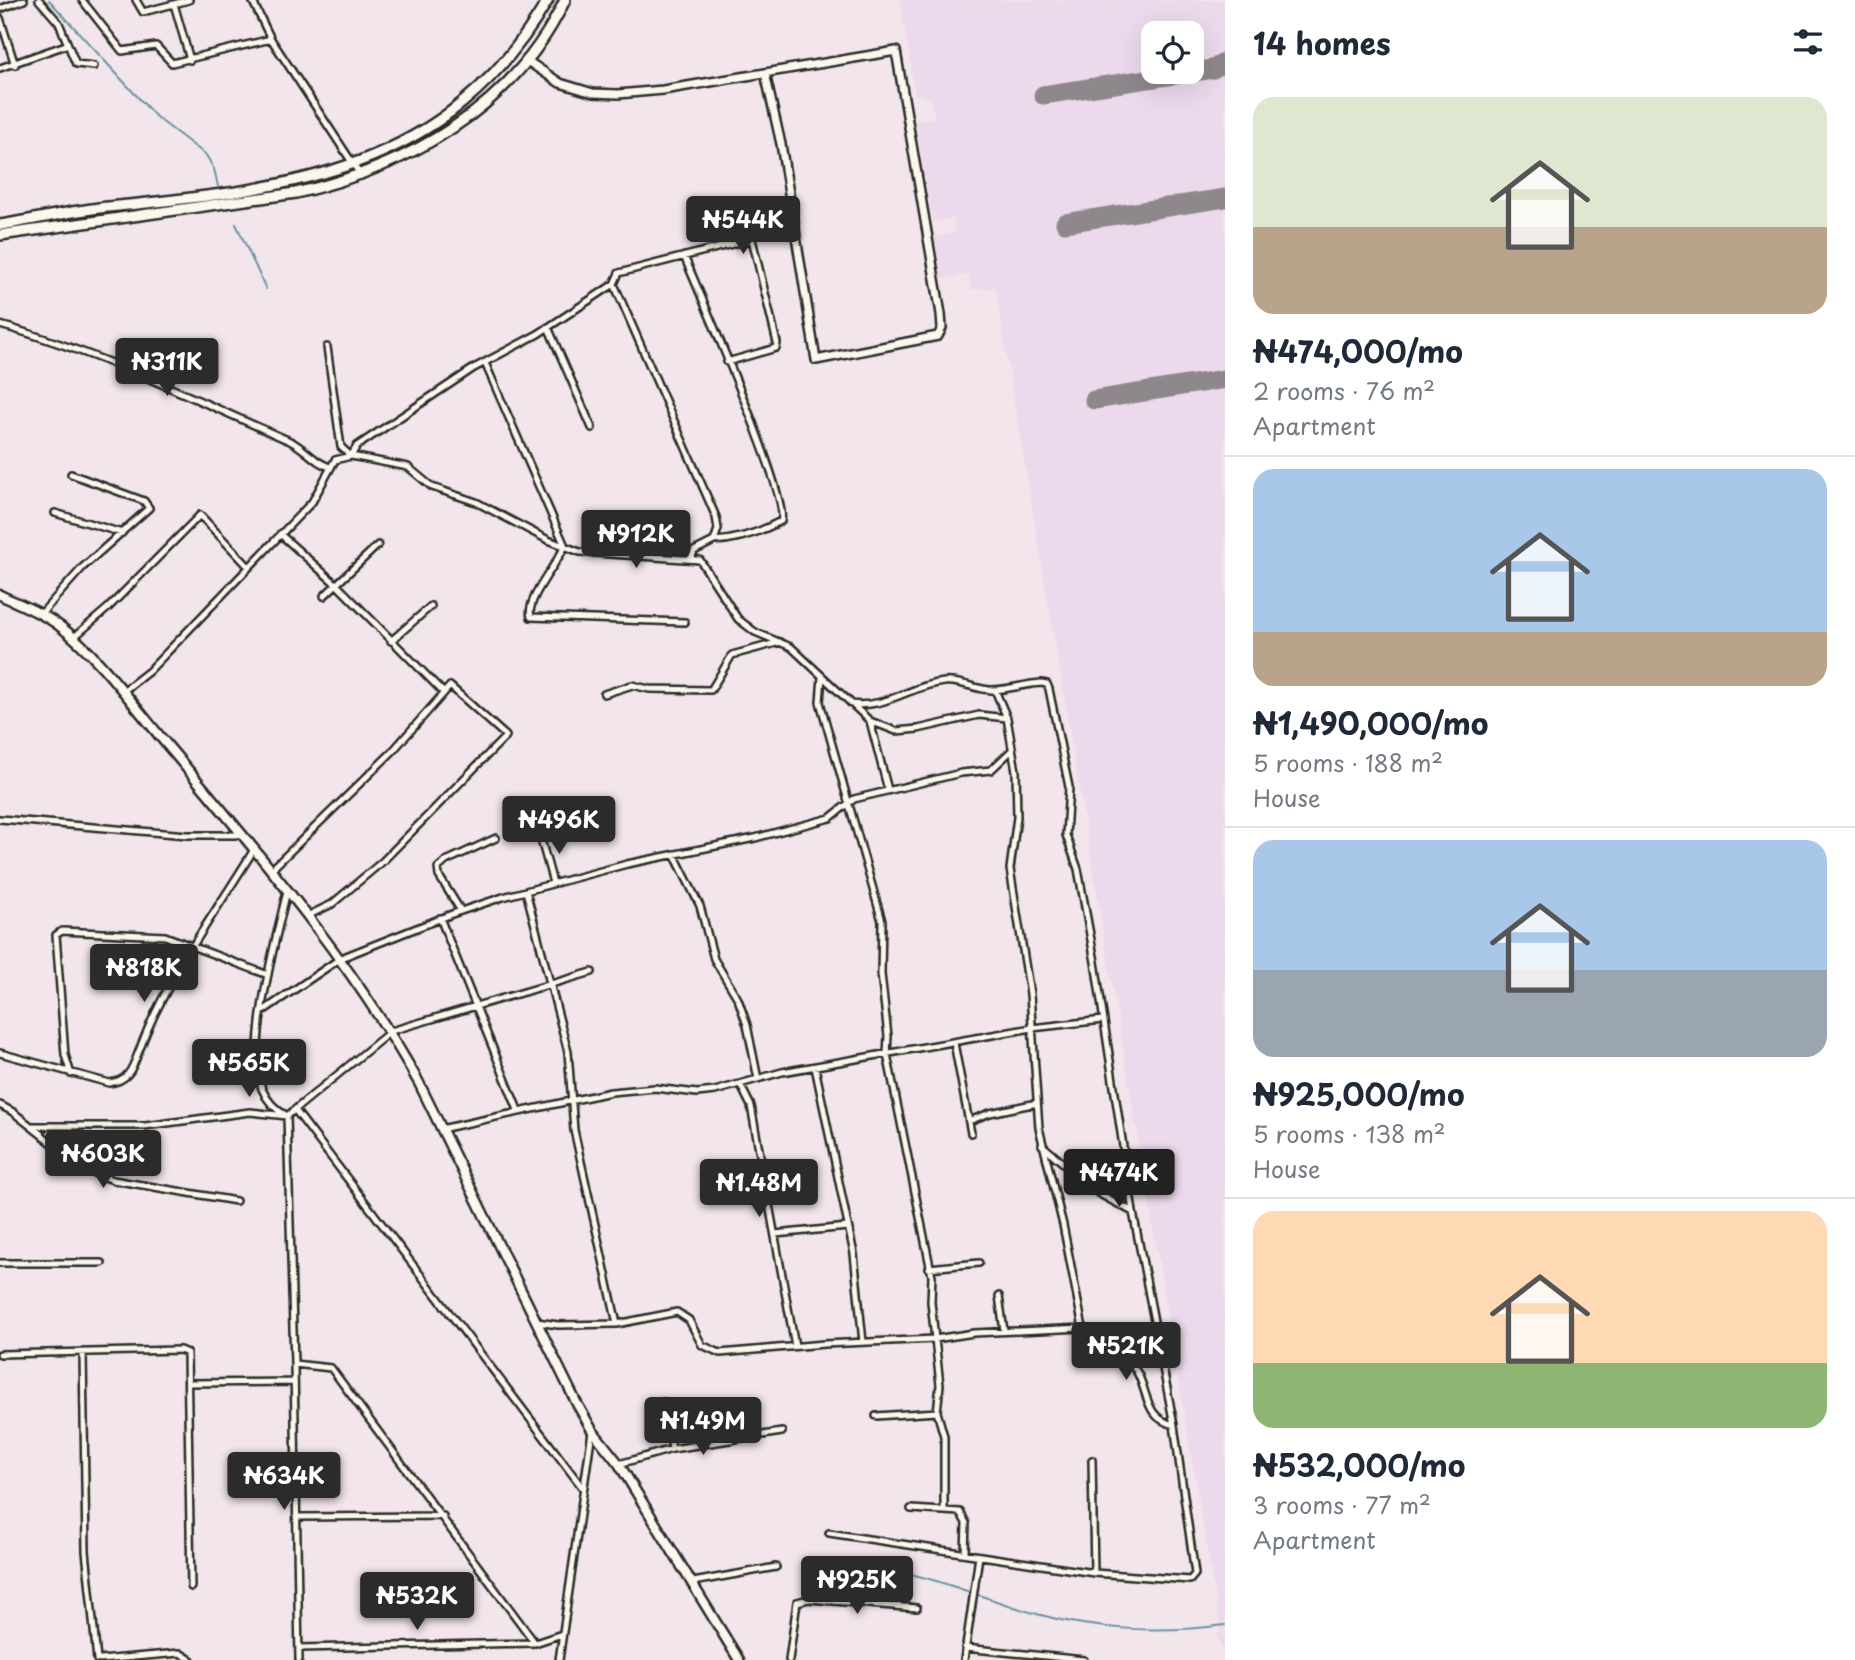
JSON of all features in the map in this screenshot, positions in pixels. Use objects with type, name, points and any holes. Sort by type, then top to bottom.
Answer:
[{"type":"highway","points":[[0,225],[273,185],[353,164],[416,136],[468,100],[522,41],[548,0]]},
{"type":"highway","points":[[0,235],[296,193],[361,176],[393,163],[450,132],[478,111],[526,61],[565,0]]},
{"type":"main road","points":[[0,595],[41,614],[73,638],[122,692],[341,958],[391,1031],[535,1322],[592,1430],[619,1464],[740,1660]]},
{"type":"street","points":[[0,9],[24,0]]},
{"type":"street","points":[[39,0],[59,23],[76,64],[94,66]]},
{"type":"street","points":[[82,0],[124,52],[156,46],[170,63],[271,39]]},
{"type":"street","points":[[136,0],[143,12],[189,0]]},
{"type":"street","points":[[252,0],[271,39],[361,176]]},
{"type":"street","points":[[174,4],[190,60]]},
{"type":"street","points":[[0,18],[15,65]]},
{"type":"street","points":[[0,68],[15,65],[66,45]]},
{"type":"street","points":[[526,61],[560,83],[593,93],[618,94],[765,74],[896,51],[941,314],[942,328],[938,337],[816,360],[781,144],[765,74]]},
{"type":"street","points":[[351,456],[357,446],[614,284],[619,273],[752,239],[778,343],[776,348],[727,362]]},
{"type":"street","points":[[684,256],[768,459],[783,516],[762,531],[714,541],[694,551],[691,559]]},
{"type":"street","points":[[614,284],[716,517],[718,529],[714,541]]},
{"type":"street","points":[[0,325],[40,336],[167,384],[311,452],[322,465],[330,467]]},
{"type":"street","points":[[548,327],[592,428]]},
{"type":"street","points":[[327,347],[341,447],[351,456]]},
{"type":"street","points":[[485,363],[565,546],[557,564],[532,600],[528,610],[531,617],[685,622]]},
{"type":"street","points":[[122,692],[149,671],[312,502],[335,460],[351,456],[408,467],[432,486],[476,502],[565,546],[598,555],[691,559],[704,563],[738,619],[755,632],[797,652],[870,721],[896,731],[918,729],[979,715],[1007,719]]},
{"type":"street","points":[[41,614],[58,592],[148,510],[148,504],[71,474]]},
{"type":"street","points":[[55,513],[122,533]]},
{"type":"street","points":[[73,638],[108,608],[200,515],[249,567]]},
{"type":"street","points":[[280,534],[336,584],[443,692]]},
{"type":"street","points":[[324,596],[378,545]]},
{"type":"street","points":[[391,641],[431,606]]},
{"type":"street","points":[[604,694],[632,685],[649,689],[711,690],[732,655],[779,642]]},
{"type":"street","points":[[822,677],[820,702],[882,921],[881,974],[888,1035],[887,1054],[929,1268],[940,1385],[937,1412],[944,1436],[944,1511]]},
{"type":"street","points":[[829,1533],[1094,1573],[1193,1579],[1195,1571],[1174,1425],[1133,1212],[1079,869],[1066,835],[1069,787],[1049,689],[1047,684],[1041,683],[995,690],[948,681],[924,685],[888,701],[865,706],[851,704]]},
{"type":"street","points":[[270,871],[391,753],[450,686],[506,736],[383,861],[332,904],[307,916]]},
{"type":"street","points":[[535,1322],[558,1325],[617,1324],[677,1312],[689,1320],[702,1345],[709,1350],[739,1353],[795,1346],[1083,1328],[1063,1225],[1042,1145],[1030,993],[1010,869],[1018,794],[1007,719],[995,690]]},
{"type":"street","points":[[870,721],[888,790]]},
{"type":"street","points":[[263,1012],[341,958],[440,918],[553,883],[755,838],[830,818],[849,802],[888,790],[991,769],[1012,751]]},
{"type":"street","points":[[0,819],[187,835],[241,835]]},
{"type":"street","points":[[540,836],[553,883]]},
{"type":"street","points":[[461,911],[439,876],[438,868],[446,861],[496,838]]},
{"type":"street","points":[[0,1053],[109,1083],[120,1082],[130,1075],[154,1012],[253,851]]},
{"type":"street","points":[[674,854],[700,906],[714,959],[737,999],[747,1025],[758,1079]]},
{"type":"street","points":[[287,891],[268,975],[259,1046],[262,1088],[275,1109],[287,1116]]},
{"type":"street","points":[[526,891],[568,1052],[570,1100],[583,1177],[617,1324]]},
{"type":"street","points":[[440,918],[518,1110]]},
{"type":"street","points":[[71,1074],[64,1043],[56,936],[62,931],[94,930],[165,936],[195,946],[232,964],[268,975]]},
{"type":"street","points":[[31,1126],[145,1126],[250,1112],[287,1116],[391,1031],[592,972]]},
{"type":"street","points":[[441,1129],[570,1100],[655,1088],[697,1093],[887,1054],[1032,1028],[1103,1020]]},
{"type":"street","points":[[954,1043],[971,1133]]},
{"type":"street","points":[[815,1067],[860,1290],[863,1342]]},
{"type":"street","points":[[740,1084],[751,1105],[795,1346]]},
{"type":"street","points":[[969,1121],[990,1113],[1037,1103]]},
{"type":"street","points":[[0,1105],[86,1170],[113,1180],[236,1200]]},
{"type":"street","points":[[295,1110],[582,1487]]},
{"type":"street","points":[[287,1116],[299,1660]]},
{"type":"street","points":[[1042,1145],[1098,1194],[1133,1212]]},
{"type":"street","points":[[775,1234],[848,1227]]},
{"type":"street","points":[[0,1263],[102,1263]]},
{"type":"street","points":[[929,1268],[979,1264]]},
{"type":"street","points":[[999,1296],[1004,1331]]},
{"type":"street","points":[[1081,1323],[1088,1333],[1129,1363],[1138,1373],[1149,1408],[1160,1422],[1174,1425]]},
{"type":"street","points":[[0,1354],[180,1350],[187,1353],[191,1587]]},
{"type":"street","points":[[83,1353],[86,1551],[99,1660],[180,1653],[191,1660]]},
{"type":"street","points":[[294,1364],[331,1368],[535,1643]]},
{"type":"street","points":[[189,1383],[294,1382]]},
{"type":"street","points":[[663,1402],[672,1449]]},
{"type":"street","points":[[876,1416],[937,1412]]},
{"type":"street","points":[[560,1660],[592,1430]]},
{"type":"street","points":[[619,1464],[672,1449],[782,1432]]},
{"type":"street","points":[[1092,1460],[1094,1573]]},
{"type":"street","points":[[911,1509],[960,1512],[966,1523],[965,1553]]},
{"type":"street","points":[[297,1517],[443,1516]]},
{"type":"street","points":[[964,1660],[979,1556]]},
{"type":"street","points":[[693,1582],[776,1567]]},
{"type":"street","points":[[789,1660],[797,1602],[809,1599],[917,1608]]},
{"type":"street","points":[[299,1648],[535,1643],[562,1634]]},
{"type":"street","points":[[965,1648],[1084,1660]]},
{"type":"shaded area","points":[[900,0],[1225,0],[1225,1658],[1216,1634],[1221,1633],[995,287],[972,290],[968,275],[942,279],[934,237],[954,233],[954,218],[933,222],[915,120],[935,117],[931,99],[915,94]]},
{"type":"waterway","points":[[49,0],[156,117],[206,155],[214,169],[218,186]]},
{"type":"waterway","points":[[236,224],[266,289]]},
{"type":"waterway","points":[[893,1570],[930,1579],[1037,1614],[1083,1624],[1155,1630],[1225,1625]]},
{"type":"taxiway","points":[[1043,95],[1213,69],[1225,62]]},
{"type":"taxiway","points":[[1065,223],[1225,198]]},
{"type":"taxiway","points":[[1094,400],[1225,379]]}]
